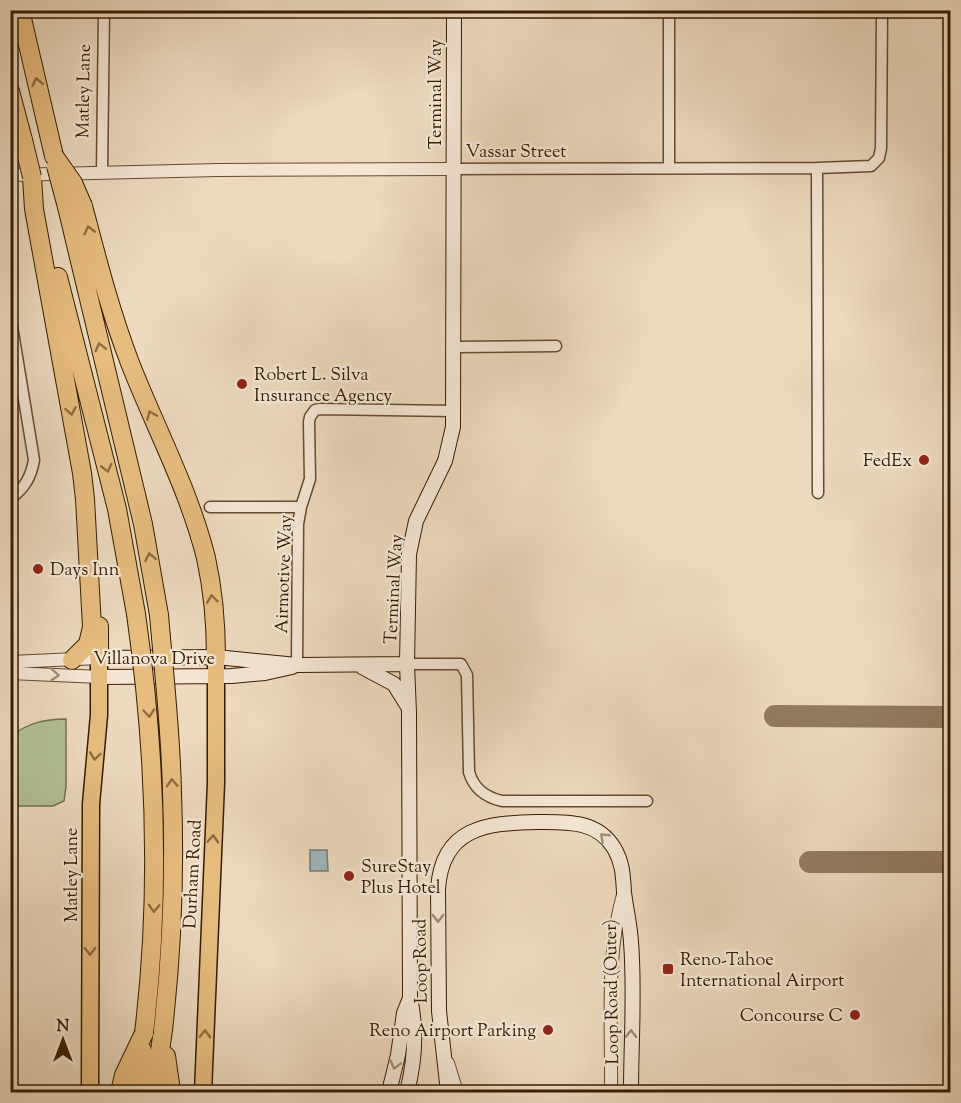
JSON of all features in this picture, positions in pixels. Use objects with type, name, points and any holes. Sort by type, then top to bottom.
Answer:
[{"type":"highway","points":[[20,10],[52,148],[74,183],[75,206],[143,524],[159,615],[171,759],[173,883],[171,941],[163,1030],[154,1092]]},
{"type":"highway","points":[[10,91],[32,177],[85,499],[92,627],[88,644],[72,660]]},
{"type":"highway","points":[[75,206],[121,339],[190,508],[206,558],[213,605],[216,657]]},
{"type":"highway","points":[[37,208],[117,509],[136,614],[151,734],[155,838],[153,944],[136,1092]]},
{"type":"highway","points":[[85,499],[93,528],[99,658]]},
{"type":"highway","points":[[163,1030],[169,1092]]},
{"type":"highway","points":[[120,1092],[124,1075],[144,1033]]},
{"type":"main road","name":"Terminal Way","points":[[409,1092],[415,1032],[410,998],[407,664],[409,554],[422,506],[446,461],[452,436],[454,10]]},
{"type":"main road","name":"Villanova Drive","points":[[99,658],[216,657],[297,665],[407,664]]},
{"type":"main road","name":"Durham Road","points":[[203,1092],[216,783],[216,657]]},
{"type":"main road","name":"Matley Lane","points":[[90,1092],[91,804],[99,722],[99,658]]},
{"type":"main road","points":[[357,664],[394,684],[409,711]]},
{"type":"main road","name":"Villanova Drive","points":[[100,677],[216,677],[265,673],[297,665]]},
{"type":"main road","name":"Loop Road","points":[[442,1048],[438,995],[438,882],[445,860],[461,839],[481,827],[498,823],[565,822],[587,826],[606,837],[615,849],[622,868],[624,890]]},
{"type":"main road","name":"Loop Road (Outer)","points":[[624,890],[631,943],[631,1092]]},
{"type":"main road","name":"Terminal Way","points":[[389,1092],[398,1055],[404,1013],[410,998]]},
{"type":"main road","points":[[442,1048],[448,1092]]},
{"type":"street","name":"Matley Lane","points":[[102,172],[104,10]]},
{"type":"street","points":[[669,10],[669,168]]},
{"type":"street","name":"Vassar Street","points":[[10,175],[102,172],[871,166],[877,161],[881,148],[882,10]]},
{"type":"street","points":[[818,168],[818,493]]},
{"type":"street","points":[[10,314],[34,460],[26,485],[10,499]]},
{"type":"street","points":[[453,347],[556,346]]},
{"type":"street","name":"Airmotive Way","points":[[297,665],[298,524],[310,479],[310,417],[315,410],[453,411]]},
{"type":"street","points":[[210,507],[301,507]]},
{"type":"street","name":"Villanova Drive","points":[[10,662],[99,658]]},
{"type":"street","points":[[407,664],[460,664],[467,675],[469,772],[474,784],[489,797],[502,801],[647,801]]},
{"type":"street","name":"Villanova Drive","points":[[10,673],[100,677]]},
{"type":"street","points":[[611,1092],[613,949],[624,890]]},
{"type":"street","points":[[442,1048],[457,1092]]},
{"type":"green space","points":[[66,719],[64,801],[53,806],[11,806],[11,736],[37,723]]},
{"type":"water","points":[[310,850],[327,850],[328,871],[310,871]]},
{"type":"taxiway","points":[[775,716],[950,717]]},
{"type":"taxiway","points":[[810,862],[950,862]]},
{"type":"place","name":"Robert L. Silva Insurance Agency","points":[[242,384]]},
{"type":"place","name":"FedEx","points":[[924,460]]},
{"type":"place","name":"Days Inn","points":[[38,569]]},
{"type":"place","name":"SureStay Plus Hotel","points":[[349,876]]},
{"type":"place","name":"Reno-Tahoe International Airport","points":[[668,969]]},
{"type":"place","name":"Concourse C","points":[[855,1015]]},
{"type":"place","name":"Reno Airport Parking","points":[[548,1030]]}]
